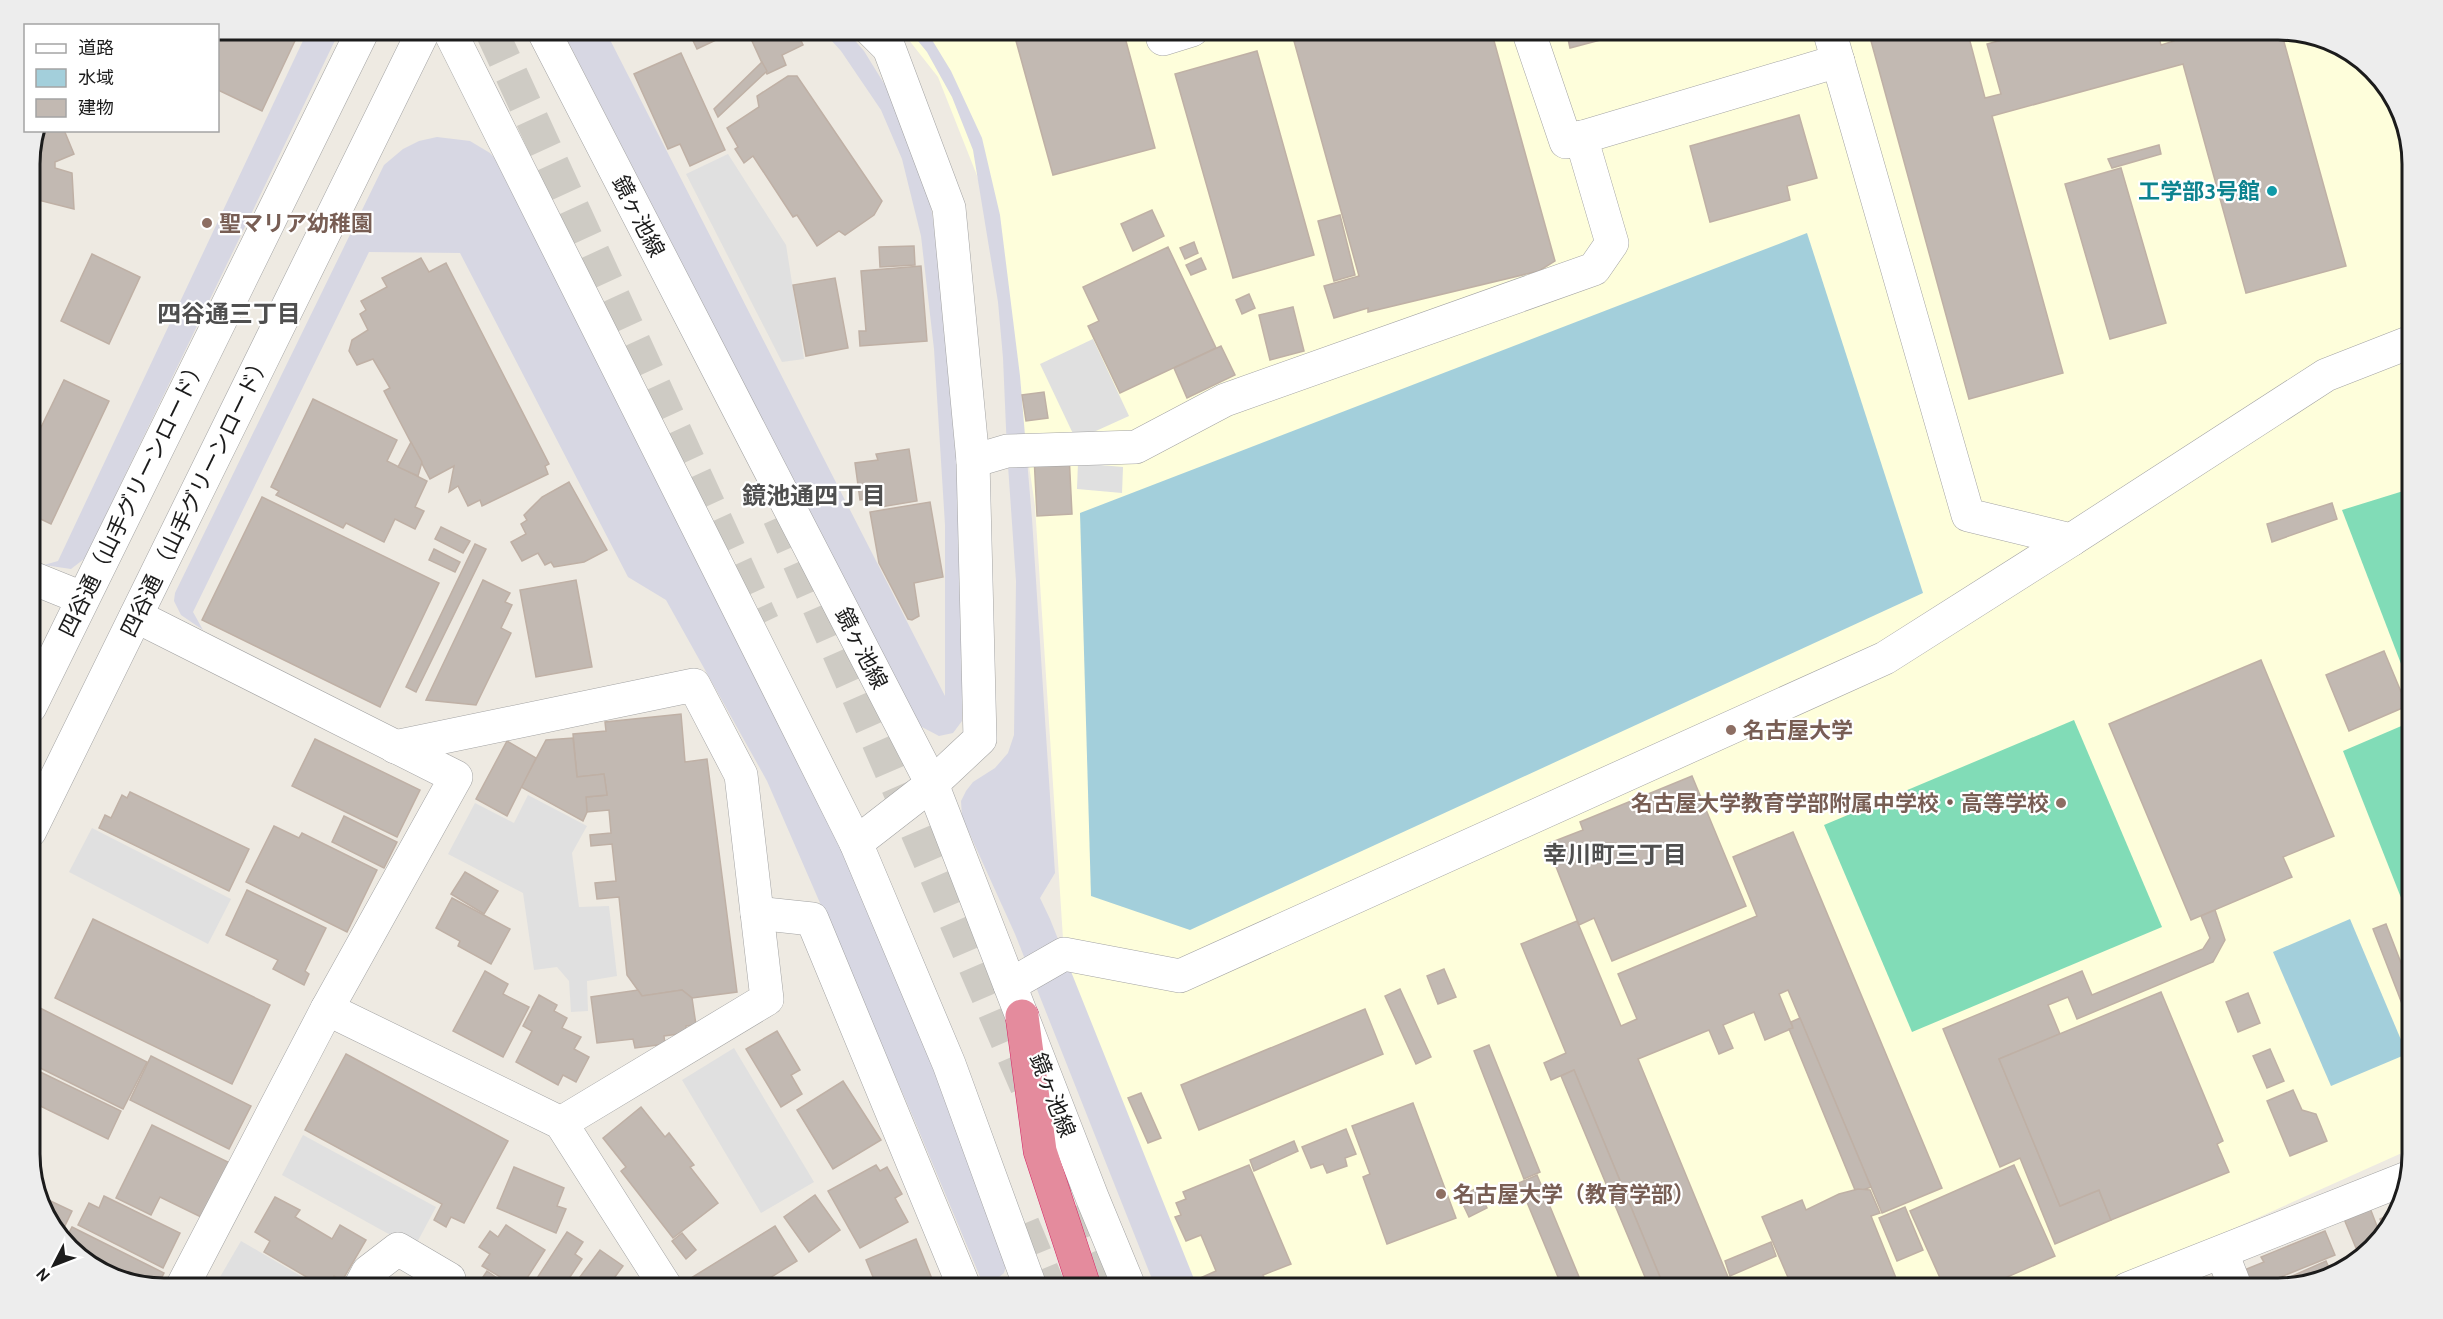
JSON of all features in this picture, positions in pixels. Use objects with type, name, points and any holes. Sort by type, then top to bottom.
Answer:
[{"type":"highway","points":[[1022,1016],[1040,1151],[1081,1278]]},
{"type":"street","points":[[1532,40],[1566,142],[1834,45],[1968,515],[2072,540]]},
{"type":"street","name":"四谷通（山手グリーンロード）","points":[[41,683],[358,41]]},
{"type":"street","name":"四谷通 （山手グリーンロード）","points":[[41,809],[419,41]]},
{"type":"street","points":[[454,41],[856,843],[949,1064],[1027,1278]]},
{"type":"street","name":"鏡ヶ池線","points":[[549,41],[932,784],[1125,1278]]},
{"type":"street","points":[[856,843],[932,784],[980,739],[973,461],[949,208],[889,48],[882,41]]},
{"type":"street","points":[[973,461],[1007,451],[1136,447],[1225,400],[1594,269],[1612,243],[1581,137]]},
{"type":"street","points":[[1010,984],[1064,954],[1180,976],[1885,658],[2326,375],[2402,345]]},
{"type":"street","points":[[41,581],[82,598]]},
{"type":"street","points":[[136,616],[456,777],[327,1009],[187,1278]]},
{"type":"street","points":[[395,747],[694,685],[741,775],[767,999],[561,1123]]},
{"type":"street","points":[[757,913],[812,919],[960,1278]]},
{"type":"street","points":[[327,1009],[561,1123],[660,1278]]},
{"type":"street","points":[[2156,1278],[2399,1182]]},
{"type":"street","points":[[365,1278],[368,1272],[398,1249],[447,1278]]},
{"type":"street","points":[[2222,1253],[2232,1278]]},
{"type":"shaded area","name":"名古屋大学","points":[[2279,40],[2318,47],[2347,61],[2372,83],[2382,96],[2396,125],[2402,156],[2402,1153],[2123,1278],[1184,1278],[1064,954],[1035,506],[991,211],[938,77],[909,41]]},
{"type":"shaded area","points":[[303,41],[335,41],[84,559],[71,569],[44,565],[58,561]]},
{"type":"shaded area","points":[[568,41],[611,41],[945,696],[945,525],[934,349],[921,236],[902,159],[881,110],[832,41],[855,41],[864,51],[904,116],[924,173],[932,213],[952,356],[964,603],[962,721],[953,733],[939,736],[920,726]]},
{"type":"shaded area","points":[[918,41],[932,41],[951,71],[982,138],[1000,215],[1020,376],[1032,519],[1055,873],[1040,898],[1194,1278],[1152,1278],[1015,934],[962,817],[961,801],[966,791],[973,782],[995,768],[1008,753],[1014,735],[1016,581],[998,302],[973,150],[952,97],[927,52]]},
{"type":"shaded area","points":[[437,137],[470,141],[490,153],[499,163],[810,768],[923,1025],[1006,1266],[1004,1273],[998,1278],[980,1278],[767,781],[666,600],[628,577],[460,253],[369,252],[193,612],[203,630],[181,615],[174,601],[175,593],[384,165],[403,149],[419,141]]},
{"type":"shaded area","points":[[728,154],[786,245],[804,359],[782,362],[686,174]]},
{"type":"shaded area","points":[[1093,339],[1129,416],[1076,440],[1040,364]]},
{"type":"shaded area","points":[[1078,463],[1123,467],[1122,493],[1077,489]]},
{"type":"shaded area","points":[[528,795],[587,826],[572,853],[579,907],[609,906],[617,976],[587,981],[588,1011],[571,1012],[569,981],[557,967],[534,970],[523,893],[448,854],[475,803],[514,823]]},
{"type":"shaded area","points":[[92,828],[231,899],[208,944],[69,872]]},
{"type":"shaded area","points":[[734,1048],[814,1182],[761,1213],[682,1080]]},
{"type":"shaded area","points":[[303,1135],[436,1207],[414,1248],[282,1175]]},
{"type":"shaded area","points":[[241,1241],[304,1278],[219,1278]]},
{"type":"green space","points":[[2402,491],[2402,666],[2342,510]]},
{"type":"green space","points":[[2074,720],[2162,927],[1912,1032],[1824,825]]},
{"type":"green space","points":[[2402,726],[2402,900],[2343,751]]},
{"type":"water","points":[[1807,233],[1923,593],[1190,930],[1091,896],[1080,513]]},
{"type":"water","points":[[2350,919],[2402,1042],[2402,1056],[2331,1086],[2273,952]]},
{"type":"building","points":[[1494,40],[1555,261],[1539,271],[1368,312],[1368,308],[1334,318],[1324,286],[1359,276],[1294,41]]},
{"type":"building","points":[[1568,40],[1599,40],[1570,48]]},
{"type":"building","name":"工学部3号館","points":[[1871,40],[1970,40],[1985,98],[2001,94],[1987,44],[2001,40],[2160,40],[2161,45],[2174,40],[2284,41],[2346,266],[2246,293],[2183,64],[1992,116],[2063,373],[1969,399]]},
{"type":"building","points":[[219,41],[295,41],[262,111],[219,90]]},
{"type":"building","points":[[693,41],[714,41],[697,49]]},
{"type":"building","points":[[752,41],[801,41],[803,45],[782,55],[786,65],[767,74]]},
{"type":"building","points":[[1016,41],[1126,41],[1155,148],[1053,175]]},
{"type":"building","points":[[1257,51],[1314,255],[1233,278],[1175,74]]},
{"type":"building","points":[[681,53],[725,150],[690,166],[680,144],[668,149],[634,74]]},
{"type":"building","points":[[762,62],[767,71],[718,117],[714,109]]},
{"type":"building","points":[[788,76],[797,76],[882,201],[874,215],[845,235],[839,231],[817,246],[797,215],[793,217],[753,156],[744,163],[735,149],[738,147],[727,128],[759,107],[757,96]]},
{"type":"building","points":[[1799,115],[1817,178],[1787,186],[1790,200],[1710,222],[1690,146]]},
{"type":"building","points":[[45,132],[65,132],[74,154],[55,162],[55,168],[72,173],[74,209],[41,201],[41,156]]},
{"type":"building","points":[[2159,145],[2161,154],[2112,168],[2108,159]]},
{"type":"building","points":[[2121,168],[2166,323],[2110,339],[2065,184]]},
{"type":"building","points":[[1152,210],[1164,236],[1133,251],[1121,224]]},
{"type":"building","points":[[1340,215],[1355,275],[1334,281],[1318,221]]},
{"type":"building","points":[[1194,242],[1198,253],[1185,259],[1180,248]]},
{"type":"building","points":[[914,246],[915,265],[880,267],[879,247]]},
{"type":"building","points":[[1168,247],[1216,348],[1120,393],[1088,326],[1099,321],[1083,287]]},
{"type":"building","points":[[92,254],[140,277],[109,344],[61,321]]},
{"type":"building","points":[[421,258],[429,272],[446,263],[549,464],[545,466],[548,474],[482,506],[480,500],[468,506],[458,486],[449,492],[454,466],[430,479],[384,391],[390,388],[373,359],[357,365],[349,351],[352,340],[368,330],[360,314],[366,310],[361,301],[387,287],[382,278]]},
{"type":"building","points":[[1201,258],[1206,269],[1191,275],[1186,265]]},
{"type":"building","points":[[921,266],[927,341],[860,346],[859,331],[866,331],[861,271]]},
{"type":"building","points":[[835,278],[848,348],[806,356],[793,285]]},
{"type":"building","points":[[1249,294],[1255,308],[1242,314],[1236,300]]},
{"type":"building","points":[[1293,307],[1304,351],[1270,360],[1259,315]]},
{"type":"building","points":[[1221,346],[1235,375],[1187,398],[1174,368]]},
{"type":"building","points":[[64,380],[109,401],[51,524],[41,519],[41,427]]},
{"type":"building","points":[[1044,392],[1048,418],[1026,421],[1022,395]]},
{"type":"building","points":[[313,399],[397,440],[387,461],[427,481],[415,507],[424,511],[415,529],[395,519],[384,542],[346,523],[343,528],[276,495],[279,491],[271,487]]},
{"type":"building","points":[[411,442],[422,462],[418,476],[398,467]]},
{"type":"building","points":[[909,449],[917,501],[881,507],[880,497],[860,500],[855,463],[878,460],[876,454]]},
{"type":"building","points":[[1069,454],[1072,514],[1037,516],[1034,456]]},
{"type":"building","points":[[569,482],[607,550],[584,562],[554,567],[551,562],[545,565],[538,553],[522,561],[511,542],[526,534],[521,524],[527,520],[524,515],[542,497]]},
{"type":"building","points":[[262,497],[439,583],[380,707],[202,620]]},
{"type":"building","points":[[930,502],[943,577],[914,583],[919,616],[912,620],[908,619],[879,563],[870,512]]},
{"type":"building","points":[[2332,503],[2337,519],[2272,542],[2267,524]]},
{"type":"building","points":[[441,527],[470,541],[463,553],[435,539]]},
{"type":"building","points":[[475,544],[486,549],[416,692],[406,687]]},
{"type":"building","points":[[434,549],[460,562],[455,572],[429,560]]},
{"type":"building","points":[[483,580],[510,593],[505,602],[512,605],[501,628],[511,633],[476,705],[426,700]]},
{"type":"building","points":[[576,580],[592,667],[536,677],[520,590]]},
{"type":"building","points":[[2384,651],[2402,694],[2402,708],[2349,731],[2326,675]]},
{"type":"building","points":[[2261,660],[2334,836],[2283,857],[2292,877],[2191,920],[2109,724]]},
{"type":"building","points":[[681,714],[685,762],[707,759],[737,992],[692,998],[682,990],[642,996],[627,975],[619,897],[597,899],[595,883],[616,881],[612,844],[591,846],[590,835],[611,833],[609,810],[587,812],[586,797],[607,795],[604,774],[577,777],[573,734],[606,731],[605,722]]},
{"type":"building","points":[[573,738],[577,777],[604,774],[607,795],[586,797],[587,812],[583,821],[521,787],[546,740]]},
{"type":"building","points":[[315,739],[420,790],[397,837],[292,786]]},
{"type":"building","points":[[507,741],[536,758],[507,816],[476,799]]},
{"type":"building","points":[[1692,776],[1746,906],[1612,961],[1594,918],[1579,925],[1547,844],[1583,830],[1580,822]]},
{"type":"building","points":[[130,792],[249,849],[229,891],[99,828],[105,815],[111,818],[122,795],[127,798]]},
{"type":"building","points":[[344,816],[397,842],[384,868],[332,842]]},
{"type":"building","points":[[274,826],[299,838],[302,833],[377,870],[347,932],[246,882]]},
{"type":"building","points":[[1793,832],[1942,1188],[1882,1213],[1788,990],[1779,994],[1793,1028],[1765,1040],[1754,1012],[1723,1025],[1733,1048],[1719,1054],[1709,1030],[1638,1059],[1728,1278],[1660,1278],[1574,1070],[1551,1080],[1544,1063],[1566,1053],[1521,944],[1577,921],[1621,1026],[1637,1019],[1618,974],[1757,916],[1733,857]]},
{"type":"building","points":[[465,872],[498,891],[484,914],[451,894]]},
{"type":"building","points":[[247,890],[326,928],[305,971],[309,974],[304,985],[273,969],[278,960],[226,935]]},
{"type":"building","points":[[452,898],[510,929],[491,964],[458,946],[460,941],[436,928]]},
{"type":"building","points":[[2215,910],[2225,940],[2213,962],[2077,1019],[2068,997],[2048,1005],[2060,1034],[1999,1059],[2060,1206],[2099,1190],[2111,1220],[2055,1244],[2020,1158],[2000,1167],[1943,1029],[2082,971],[2092,995],[2203,949],[2210,938],[2201,916]]},
{"type":"building","points":[[93,919],[270,1005],[232,1084],[55,998]]},
{"type":"building","points":[[2386,924],[2402,965],[2402,1004],[2373,929]]},
{"type":"building","points":[[1444,969],[1456,997],[1438,1004],[1427,976]]},
{"type":"building","points":[[485,971],[508,984],[503,994],[529,1007],[503,1057],[453,1031]]},
{"type":"building","points":[[1400,989],[1431,1057],[1416,1064],[1385,996]]},
{"type":"building","points":[[638,990],[642,996],[682,990],[692,998],[696,1025],[686,1026],[686,1033],[664,1036],[665,1044],[635,1048],[633,1039],[597,1043],[591,997]]},
{"type":"building","points":[[2161,992],[2223,1141],[2217,1144],[2229,1172],[2111,1220],[2099,1190],[2060,1206],[1999,1059]]},
{"type":"building","points":[[2248,993],[2260,1023],[2238,1032],[2226,1002]]},
{"type":"building","points":[[539,995],[557,1005],[554,1011],[567,1018],[562,1028],[581,1037],[574,1049],[589,1057],[576,1082],[563,1075],[558,1085],[516,1062],[532,1031],[523,1026]]},
{"type":"building","points":[[41,1009],[147,1062],[123,1109],[41,1068]]},
{"type":"building","points":[[1365,1009],[1383,1054],[1199,1130],[1181,1085]]},
{"type":"building","points":[[1800,1018],[1871,1187],[1855,1190],[1789,1029],[1793,1028],[1791,1022]]},
{"type":"building","points":[[777,1031],[800,1070],[791,1075],[802,1094],[781,1107],[746,1049]]},
{"type":"building","points":[[1489,1045],[1540,1172],[1524,1179],[1474,1051]]},
{"type":"building","points":[[2270,1049],[2284,1081],[2267,1088],[2253,1056]]},
{"type":"building","points":[[346,1054],[508,1141],[464,1223],[451,1217],[446,1227],[434,1220],[442,1204],[305,1130]]},
{"type":"building","points":[[151,1056],[251,1106],[229,1149],[130,1100]]},
{"type":"building","points":[[1574,1070],[1660,1278],[1645,1278],[1561,1076]]},
{"type":"building","points":[[41,1072],[121,1111],[108,1139],[41,1106]]},
{"type":"building","points":[[843,1081],[881,1140],[833,1169],[797,1110]]},
{"type":"building","points":[[2293,1090],[2302,1110],[2316,1114],[2327,1141],[2290,1156],[2267,1101]]},
{"type":"building","points":[[1141,1093],[1161,1138],[1148,1143],[1128,1098]]},
{"type":"building","points":[[1413,1103],[1456,1218],[1387,1244],[1363,1177],[1370,1174],[1352,1126]]},
{"type":"building","points":[[641,1107],[665,1137],[669,1133],[694,1165],[690,1167],[718,1203],[673,1238],[621,1171],[626,1167],[603,1138]]},
{"type":"building","points":[[152,1125],[230,1163],[203,1218],[160,1197],[151,1215],[116,1198]]},
{"type":"building","points":[[1346,1129],[1356,1154],[1345,1158],[1347,1166],[1327,1173],[1323,1164],[1311,1168],[1302,1147]]},
{"type":"building","points":[[1294,1141],[1298,1151],[1254,1171],[1250,1160]]},
{"type":"building","points":[[876,1165],[880,1171],[887,1167],[902,1194],[895,1198],[908,1222],[860,1248],[828,1191]]},
{"type":"building","points":[[1249,1165],[1291,1264],[1263,1275],[1264,1278],[1200,1278],[1216,1271],[1201,1235],[1186,1241],[1175,1217],[1181,1215],[1176,1203],[1186,1199],[1183,1192]]},
{"type":"building","points":[[2014,1165],[2055,1256],[2005,1278],[1940,1278],[1910,1211]]},
{"type":"building","points":[[514,1167],[564,1188],[557,1206],[566,1209],[556,1233],[497,1208]]},
{"type":"building","points":[[1537,1175],[1579,1278],[1558,1278],[1519,1183]]},
{"type":"building","points":[[1478,1188],[1487,1208],[1469,1217],[1459,1196]]},
{"type":"building","points":[[1858,1189],[1870,1190],[1880,1213],[1871,1216],[1896,1278],[1788,1278],[1762,1217],[1802,1200],[1806,1210],[1839,1194]]},
{"type":"building","points":[[815,1195],[840,1230],[809,1252],[784,1217]]},
{"type":"building","points":[[104,1196],[180,1233],[163,1268],[78,1225],[89,1203],[99,1208]]},
{"type":"building","points":[[275,1197],[300,1210],[295,1217],[332,1239],[340,1225],[366,1240],[344,1278],[334,1276],[333,1278],[308,1278],[264,1252],[270,1241],[255,1232]]},
{"type":"building","points":[[50,1201],[72,1211],[64,1227],[53,1209]]},
{"type":"building","points":[[1905,1207],[1923,1250],[1897,1261],[1879,1218]]},
{"type":"building","points":[[2370,1208],[2378,1228],[2362,1245],[2356,1248],[2344,1219]]},
{"type":"building","points":[[506,1225],[545,1250],[527,1278],[502,1278],[482,1266],[490,1254],[479,1247],[490,1231],[498,1237]]},
{"type":"building","points":[[775,1226],[797,1261],[770,1278],[691,1278]]},
{"type":"building","points":[[72,1227],[164,1273],[162,1278],[148,1277],[110,1266],[84,1249],[84,1235],[69,1233]]},
{"type":"building","points":[[2325,1231],[2335,1255],[2278,1278],[2246,1278],[2242,1271],[2264,1262],[2261,1257]]},
{"type":"building","points":[[567,1232],[583,1242],[575,1254],[582,1259],[569,1278],[537,1278]]},
{"type":"building","points":[[682,1233],[696,1250],[686,1259],[672,1241]]},
{"type":"building","points":[[916,1239],[932,1278],[873,1278],[866,1260]]},
{"type":"building","points":[[1771,1242],[1776,1256],[1730,1276],[1725,1261]]},
{"type":"building","points":[[600,1250],[623,1266],[614,1278],[579,1278]]},
{"type":"building","points":[[2326,1261],[2329,1268],[2311,1274],[2289,1277]]},
{"type":"building","points":[[487,1271],[497,1278],[482,1278]]},
{"type":"tunnel","points":[[496,41],[763,623]]},
{"type":"tunnel","points":[[779,517],[1027,1088]]},
{"type":"tunnel","points":[[1057,1161],[1105,1278]]},
{"type":"tunnel","points":[[1023,1224],[1045,1278]]},
{"type":"place","name":"工学部3号館","points":[[2272,191]]},
{"type":"place","name":"聖マリア幼稚園","points":[[207,223]]},
{"type":"place","name":"名古屋大学","points":[[1731,730]]},
{"type":"place","name":"名古屋大学教育学部附属中学校・高等学校","points":[[2061,803]]},
{"type":"place","name":"名古屋大学（教育学部）","points":[[1441,1194]]},
{"type":"district","name":"四谷通三丁目","points":[[229,314]]},
{"type":"district","name":"鏡池通四丁目","points":[[814,496]]},
{"type":"district","name":"幸川町三丁目","points":[[1615,855]]}]
